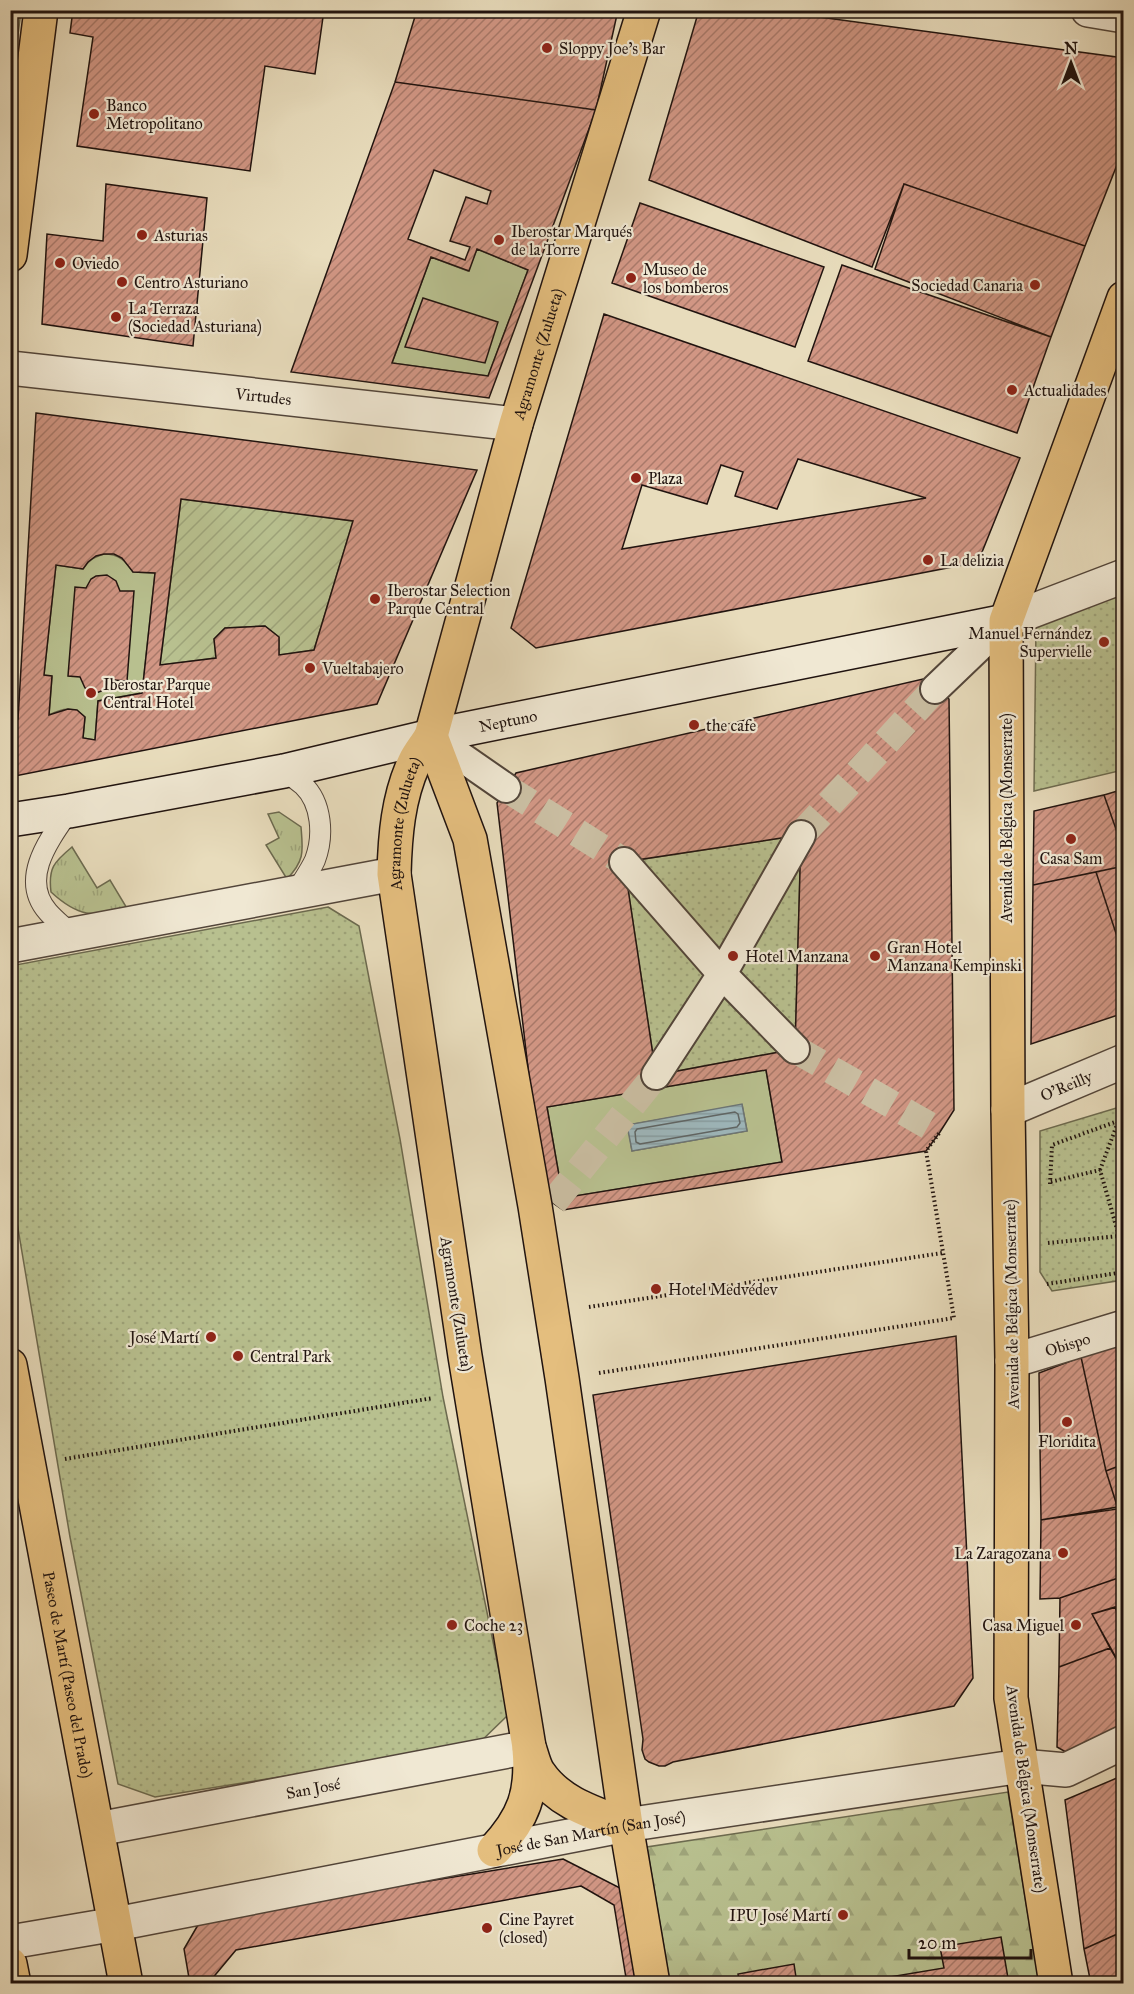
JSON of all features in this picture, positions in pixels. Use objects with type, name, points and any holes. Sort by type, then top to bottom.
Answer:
[{"type":"main road","points":[[10,255],[41,10]]},
{"type":"main road","name":"Agramonte (Zulueta)","points":[[626,1825],[580,1808],[557,1794],[539,1772],[529,1747],[465,1356],[393,874],[395,829],[402,799],[414,763],[431,735],[516,424],[645,10]]},
{"type":"main road","points":[[1006,621],[1124,298]]},
{"type":"main road","name":"Avenida de Bélgica (Monserrate)","points":[[1006,621],[1008,1110],[1012,1361],[1011,1698],[1056,1983]]},
{"type":"main road","name":"Agramonte (Zulueta)","points":[[431,735],[470,839],[472,850],[533,1195],[562,1378],[626,1825],[653,1983]]},
{"type":"main road","name":"Paseo de Martí (Paseo del Prado)","points":[[10,1365],[22,1454],[98,1829],[126,1983]]},
{"type":"main road","points":[[494,1850],[508,1835],[521,1815],[531,1768],[529,1747]]},
{"type":"main road","points":[[10,1964],[14,1983]]},
{"type":"street","points":[[1088,10],[1124,16]]},
{"type":"street","name":"Virtudes","points":[[10,368],[516,424]]},
{"type":"street","name":"Neptuno","points":[[10,820],[284,771],[431,735],[1006,621],[1124,576]]},
{"type":"street","points":[[935,688],[1006,621]]},
{"type":"street","points":[[431,735],[506,789]]},
{"type":"street","points":[[657,1075],[722,974],[801,835]]},
{"type":"street","points":[[624,862],[722,974],[795,1049]]},
{"type":"street","points":[[10,946],[393,874]]},
{"type":"street","name":"O'Reilly","points":[[1008,1110],[1124,1061]]},
{"type":"street","name":"Obispo","points":[[1012,1361],[1124,1327]]},
{"type":"street","name":"José de San Martín (San José)","points":[[116,1924],[626,1825],[1021,1766],[1066,1770],[1124,1742]]},
{"type":"street","name":"San José","points":[[98,1829],[529,1747]]},
{"type":"street","points":[[10,1942],[116,1924]]},
{"type":"lane","points":[[284,771],[304,785],[313,797],[319,813],[320,839],[315,860],[296,892]]},
{"type":"lane","points":[[69,811],[46,845],[37,868],[36,888],[46,910],[72,935]]},
{"type":"path","points":[[1048,1243],[1121,1238],[1100,1170],[1124,1106]]},
{"type":"path","points":[[1118,1121],[1124,1135]]},
{"type":"path","points":[[1049,1192],[1052,1145],[1118,1121]]},
{"type":"path","points":[[590,1374],[954,1318],[926,1151],[940,1132]]},
{"type":"path","points":[[1050,1182],[1100,1170]]},
{"type":"path","points":[[1047,1253],[1048,1233]]},
{"type":"path","points":[[580,1309],[942,1253]]},
{"type":"path","points":[[1047,1274],[1047,1284],[1124,1272]]},
{"type":"path","points":[[22,1454],[442,1397]]},
{"type":"green space","points":[[10,11],[21,11],[11,90]]},
{"type":"green space","points":[[477,249],[528,270],[488,376],[392,363],[431,257],[468,271]]},
{"type":"green space","points":[[181,499],[353,521],[314,650],[279,655],[279,637],[265,626],[225,628],[214,639],[216,658],[160,665]]},
{"type":"green space","points":[[104,554],[121,558],[133,572],[155,573],[142,693],[98,701],[95,740],[83,738],[85,717],[76,711],[63,710],[49,715],[52,677],[44,675],[56,565],[83,569],[92,559]]},
{"type":"green space","points":[[1123,591],[1123,770],[1034,791],[1036,626]]},
{"type":"green space","points":[[279,812],[301,827],[300,861],[287,879],[266,845],[279,838],[268,814]]},
{"type":"green space","points":[[801,835],[795,1049],[656,1075],[624,862]]},
{"type":"green space","points":[[72,847],[97,888],[110,880],[128,910],[105,914],[86,913],[78,911],[51,892],[50,877],[54,866]]},
{"type":"green space","name":"Central Park","points":[[328,907],[359,926],[400,1139],[443,1397],[508,1715],[477,1745],[155,1797],[118,1784],[70,1537],[11,1187],[10,966]]},
{"type":"green space","points":[[766,1070],[782,1162],[563,1198],[547,1107]],"holes":[[[742,1105],[747,1131],[632,1151],[628,1125]]]},
{"type":"green space","points":[[1123,1106],[1123,1280],[1052,1291],[1040,1272],[1040,1131]]},
{"type":"green space","name":"IPU José Martí","points":[[1008,1792],[1039,1983],[670,1983],[647,1847]]},
{"type":"water","points":[[742,1104],[747,1131],[632,1151],[627,1125]]},
{"type":"building","points":[[73,10],[324,10],[315,74],[265,66],[250,171],[77,146],[93,37],[70,33]]},
{"type":"building","points":[[417,10],[618,10],[596,110],[395,82]]},
{"type":"building","points":[[699,10],[767,10],[1124,58],[1124,147],[1085,246],[904,184],[872,267],[649,180]]},
{"type":"building","name":"Iberostar Marqués de la Torre","points":[[395,82],[596,110],[489,398],[291,372]],"holes":[[[434,170],[491,191],[487,204],[466,197],[450,241],[470,247],[465,260],[408,239]],[[477,249],[528,270],[488,376],[392,363],[431,257],[469,271]]]},
{"type":"building","name":"Centro Asturiano","points":[[106,184],[207,198],[193,346],[42,324],[47,234],[103,241]]},
{"type":"building","points":[[904,184],[1085,246],[1051,337],[875,269]]},
{"type":"building","points":[[640,203],[824,267],[795,347],[612,283]]},
{"type":"building","points":[[842,265],[1051,337],[1017,433],[808,361]]},
{"type":"building","points":[[423,298],[498,322],[485,363],[405,347]]},
{"type":"building","name":"Plaza","points":[[604,314],[1020,458],[978,562],[536,648],[511,628]],"holes":[[[798,459],[926,498],[622,549],[642,485],[707,504],[721,465],[743,472],[735,496],[777,509]]]},
{"type":"building","name":"Iberostar Selection Parque Central","points":[[36,413],[477,470],[377,704],[15,776],[10,772],[10,724],[18,719]],"holes":[[[181,499],[353,521],[314,650],[279,655],[279,637],[265,626],[225,628],[214,639],[216,658],[160,665]],[[114,554],[122,558],[133,572],[155,573],[142,693],[98,701],[95,740],[83,738],[85,717],[77,710],[68,709],[49,715],[52,676],[44,675],[56,565],[83,569],[96,556]]]},
{"type":"building","points":[[107,575],[116,581],[120,591],[134,591],[127,681],[114,680],[107,689],[96,693],[85,688],[80,677],[68,676],[75,587],[86,588],[91,579]]},
{"type":"building","name":"Gran Hotel Manzana Kempinski","points":[[923,679],[949,699],[954,1110],[926,1151],[563,1210],[543,1196],[497,803],[516,773]],"holes":[[[801,835],[795,1049],[656,1075],[624,862]],[[766,1070],[782,1162],[563,1198],[547,1107]]]},
{"type":"building","points":[[1124,789],[1124,852],[1104,795]]},
{"type":"building","points":[[1104,795],[1124,852],[1124,866],[1033,885],[1034,811]]},
{"type":"building","points":[[1124,866],[1124,958],[1096,872]]},
{"type":"building","points":[[1096,872],[1124,958],[1124,1013],[1031,1044],[1033,885]]},
{"type":"building","points":[[956,1336],[973,1678],[954,1706],[673,1762],[665,1766],[649,1762],[645,1759],[642,1750],[643,1739],[593,1395]]},
{"type":"building","points":[[1124,1344],[1124,1464],[1106,1471],[1081,1357]]},
{"type":"building","name":"Floridita","points":[[1081,1357],[1106,1471],[1118,1509],[1041,1520],[1039,1373]]},
{"type":"building","points":[[1124,1464],[1124,1506],[1118,1509],[1106,1471]]},
{"type":"building","points":[[1124,1506],[1124,1576],[1060,1598],[1040,1599],[1041,1520]]},
{"type":"building","points":[[1124,1576],[1124,1605],[1092,1614],[1110,1648],[1059,1667],[1060,1598]]},
{"type":"building","points":[[1115,1607],[1121,1622],[1124,1621],[1124,1672],[1092,1614]]},
{"type":"building","points":[[1110,1648],[1124,1672],[1124,1728],[1071,1755],[1057,1747],[1059,1667]]},
{"type":"building","points":[[1124,1775],[1124,1931],[1084,1949],[1065,1800]]},
{"type":"building","name":"Cine Payret (closed)","points":[[563,1859],[620,1888],[636,1984],[190,1984],[184,1949],[202,1918]]},
{"type":"building","name":"Cine Payret (closed)","points":[[581,1886],[614,1905],[627,1984],[212,1984],[211,1980],[236,1950]]},
{"type":"building","points":[[1124,1931],[1124,1984],[1091,1984],[1084,1949]]},
{"type":"building","points":[[1001,1937],[1009,1984],[848,1984],[944,1968],[940,1947]]},
{"type":"building","points":[[794,1964],[797,1984],[740,1984],[738,1974]]},
{"type":"tunnel","points":[[801,835],[935,689]]},
{"type":"tunnel","points":[[506,788],[624,862]]},
{"type":"tunnel","points":[[795,1049],[940,1132]]},
{"type":"tunnel","points":[[553,1203],[656,1075]]},
{"type":"place","name":"Sloppy Joe's Bar","points":[[547,48]]},
{"type":"place","name":"Banco Metropolitano","points":[[94,114]]},
{"type":"place","name":"Asturias","points":[[142,235]]},
{"type":"place","name":"Iberostar Marqués de la Torre","points":[[499,240]]},
{"type":"place","name":"Oviedo","points":[[60,263]]},
{"type":"place","name":"Museo de los bomberos","points":[[631,278]]},
{"type":"place","name":"Centro Asturiano","points":[[122,282]]},
{"type":"place","name":"Sociedad Canaria","points":[[1035,285]]},
{"type":"place","name":"La Terraza (Sociedad Asturiana)","points":[[116,317]]},
{"type":"place","name":"Actualidades","points":[[1012,390]]},
{"type":"place","name":"Plaza","points":[[636,478]]},
{"type":"place","name":"La delizia","points":[[928,560]]},
{"type":"place","name":"Iberostar Selection Parque Central","points":[[375,599]]},
{"type":"place","name":"Manuel Fernández Supervielle","points":[[1104,642]]},
{"type":"place","name":"Vueltabajero","points":[[310,668]]},
{"type":"place","name":"Iberostar Parque Central Hotel","points":[[91,693]]},
{"type":"place","name":"the cafe","points":[[694,725]]},
{"type":"place","name":"Casa Sam","points":[[1071,839]]},
{"type":"place","name":"Hotel Manzana","points":[[733,956]]},
{"type":"place","name":"Gran Hotel Manzana Kempinski","points":[[875,956]]},
{"type":"place","name":"Hotel Medvédev","points":[[656,1289]]},
{"type":"place","name":"José Martí","points":[[211,1337]]},
{"type":"place","name":"Central Park","points":[[238,1356]]},
{"type":"place","name":"Floridita","points":[[1067,1422]]},
{"type":"place","name":"La Zaragozana","points":[[1063,1553]]},
{"type":"place","name":"Coche 23","points":[[452,1625]]},
{"type":"place","name":"Casa Miguel","points":[[1076,1625]]},
{"type":"place","name":"IPU José Martí","points":[[843,1915]]},
{"type":"place","name":"Cine Payret (closed)","points":[[487,1928]]}]
